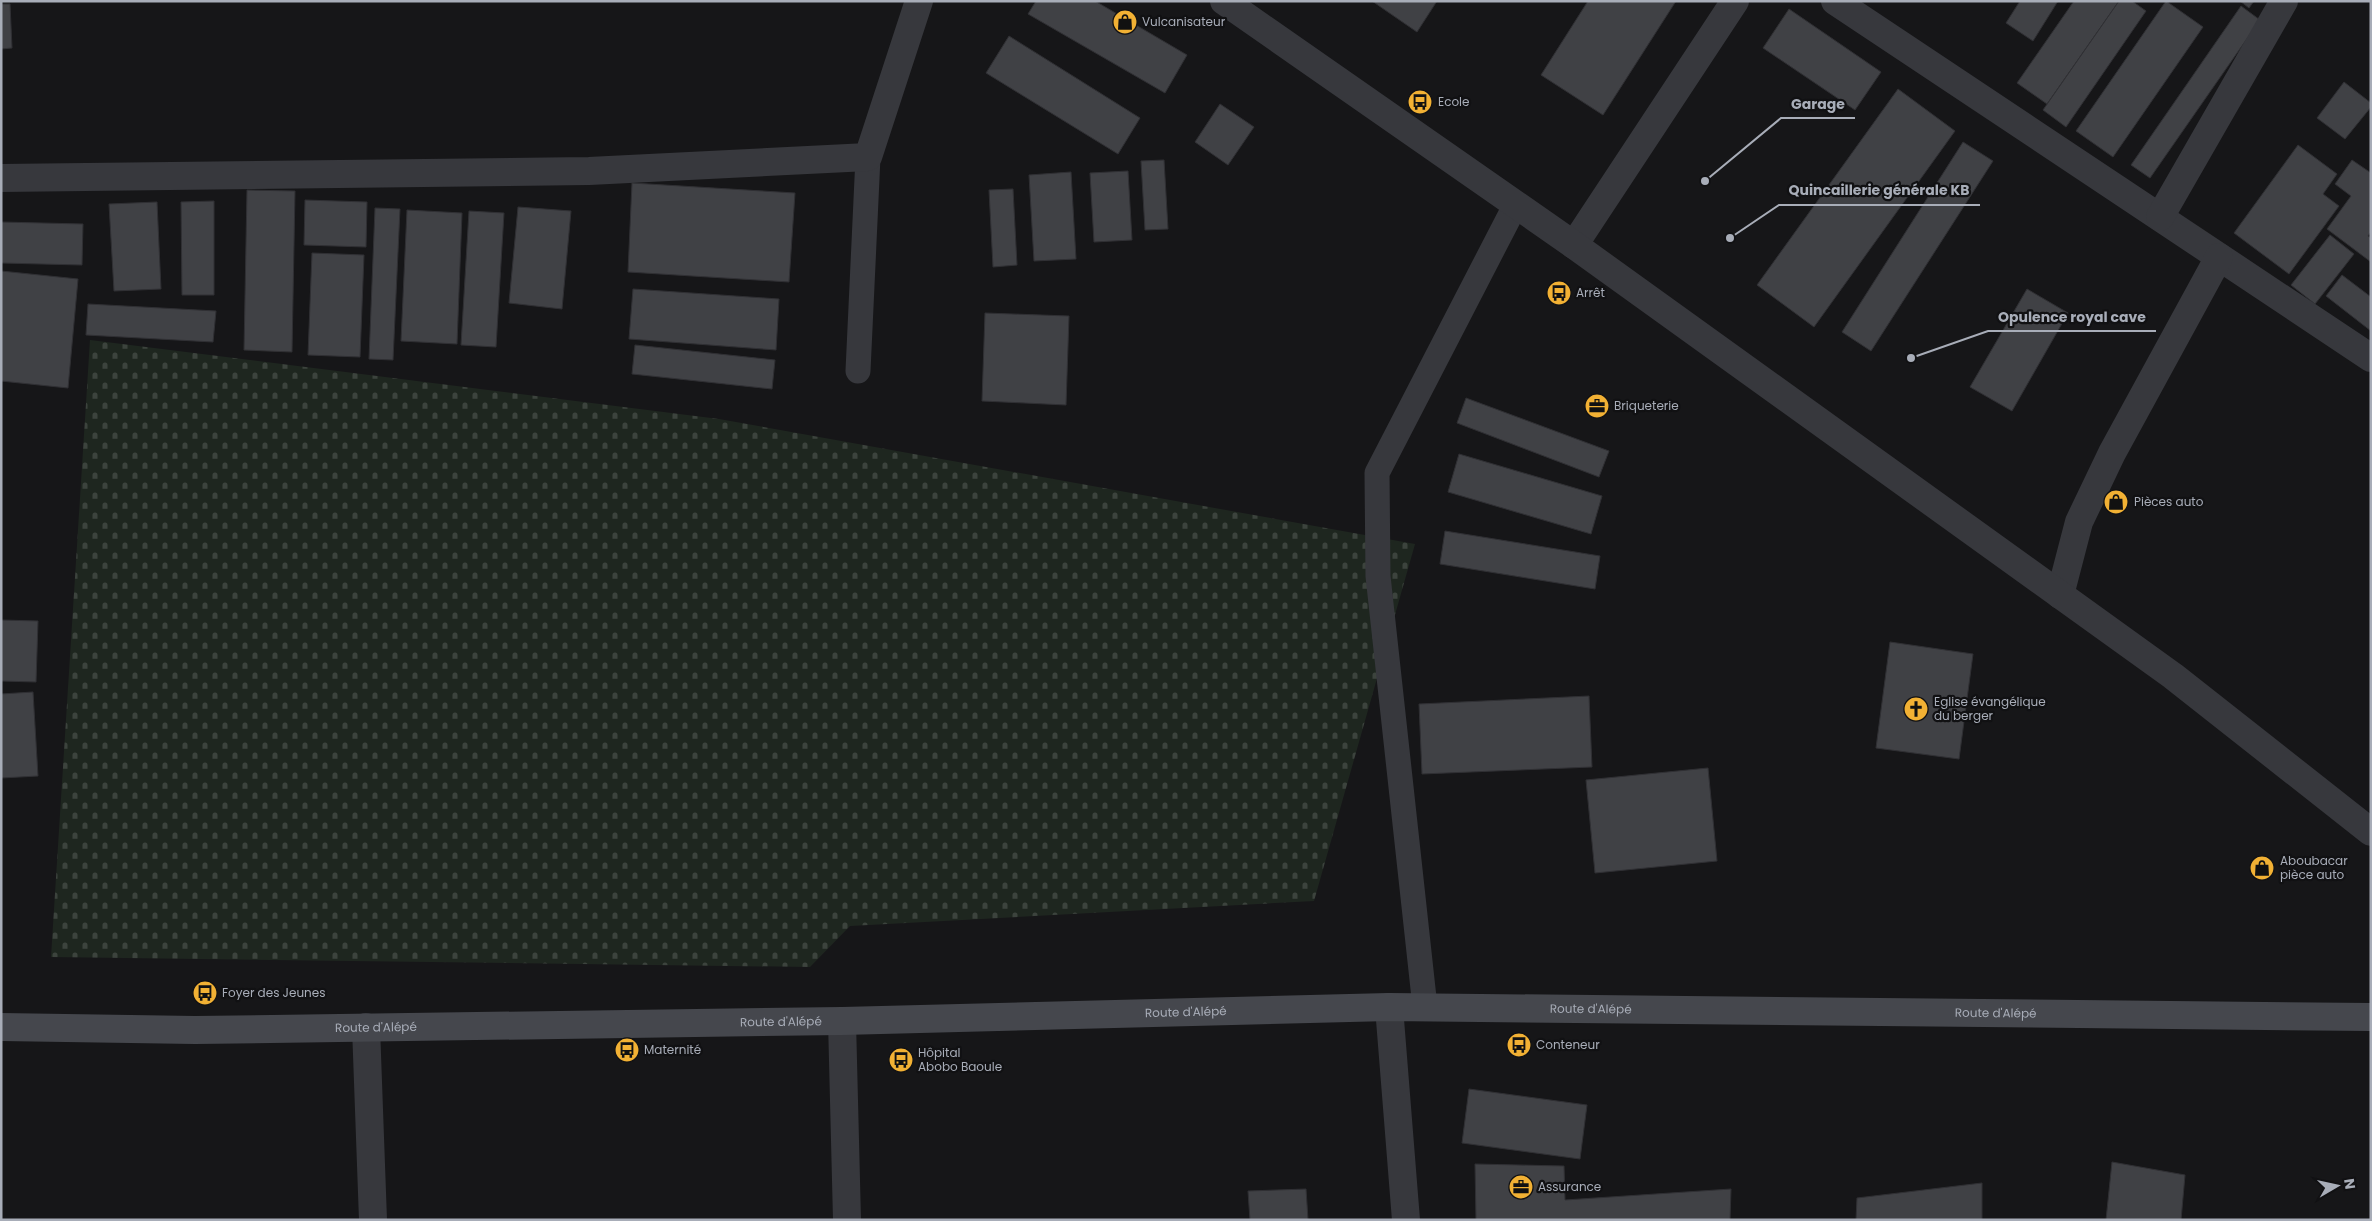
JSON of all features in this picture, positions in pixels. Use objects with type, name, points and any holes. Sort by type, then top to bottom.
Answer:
[{"type":"main road","name":"Route d'Alépé","points":[[1,1027],[195,1030],[842,1021],[1389,1007],[2371,1017]]},
{"type":"street","points":[[1,178],[589,171],[868,157],[919,1]]},
{"type":"street","points":[[1224,1],[1574,245],[2173,676],[2371,832]]},
{"type":"street","points":[[1574,245],[1735,1]]},
{"type":"street","points":[[1835,1],[2371,358]]},
{"type":"street","points":[[2160,217],[2284,1]]},
{"type":"street","points":[[2060,595],[2079,522],[2112,453],[2219,257]]},
{"type":"street","points":[[1389,1007],[1406,1220]]},
{"type":"street","points":[[842,1021],[847,1220]]},
{"type":"street","points":[[366,1027],[373,1220]]},
{"type":"lane","points":[[858,371],[868,157]]},
{"type":"lane","points":[[1425,1007],[1378,576],[1377,473],[1516,204]]},
{"type":"green space","points":[[90,340],[719,419],[1415,544],[1314,901],[850,926],[810,967],[51,957]]},
{"type":"building","points":[[1036,1],[1095,1],[1187,55],[1165,93],[1028,14]]},
{"type":"building","points":[[1372,1],[1437,1],[1417,32]]},
{"type":"building","points":[[1588,1],[1676,1],[1603,115],[1541,75]]},
{"type":"building","points":[[2020,1],[2058,1],[2033,41],[2006,23]]},
{"type":"building","points":[[2074,1],[2119,1],[2047,104],[2017,83]]},
{"type":"building","points":[[2119,1],[2132,1],[2146,11],[2066,127],[2043,110]]},
{"type":"building","points":[[2166,1],[2203,27],[2113,157],[2076,131]]},
{"type":"building","points":[[2240,1],[2254,1],[2249,8]]},
{"type":"building","points":[[1,4],[10,4],[12,48],[1,49]]},
{"type":"building","points":[[2241,6],[2260,20],[2150,178],[2131,165]]},
{"type":"building","points":[[1789,9],[1881,72],[1855,110],[1763,48]]},
{"type":"building","points":[[1009,36],[1140,118],[1118,154],[986,73]]},
{"type":"building","points":[[2344,82],[2371,103],[2371,107],[2345,139],[2317,118]]},
{"type":"building","points":[[1898,89],[1955,131],[1814,327],[1757,285]]},
{"type":"building","points":[[1220,104],[1254,127],[1228,165],[1195,142]]},
{"type":"building","points":[[1963,142],[1993,161],[1871,351],[1842,332]]},
{"type":"building","points":[[2298,145],[2337,174],[2323,194],[2339,206],[2289,274],[2234,233]]},
{"type":"building","points":[[1164,160],[1168,229],[1145,230],[1141,161]]},
{"type":"building","points":[[2352,160],[2371,173],[2371,232],[2368,236],[2371,238],[2371,262],[2327,229],[2351,196],[2335,184]]},
{"type":"building","points":[[1128,171],[1132,240],[1094,242],[1090,173]]},
{"type":"building","points":[[1071,172],[1076,259],[1034,261],[1029,175]]},
{"type":"building","points":[[632,183],[795,193],[789,282],[628,272]]},
{"type":"building","points":[[1013,189],[1017,265],[993,267],[989,190]]},
{"type":"building","points":[[247,190],[295,191],[292,352],[244,350]]},
{"type":"building","points":[[305,200],[367,202],[366,247],[304,245]]},
{"type":"building","points":[[214,201],[214,295],[182,295],[181,202]]},
{"type":"building","points":[[157,202],[161,289],[114,291],[109,204]]},
{"type":"building","points":[[518,207],[571,211],[562,309],[509,303]]},
{"type":"building","points":[[375,208],[400,209],[393,360],[369,359]]},
{"type":"building","points":[[407,210],[462,213],[457,344],[401,341]]},
{"type":"building","points":[[469,211],[504,213],[496,347],[461,345]]},
{"type":"building","points":[[1,222],[83,224],[82,265],[1,263]]},
{"type":"building","points":[[2330,235],[2354,254],[2315,304],[2291,285]]},
{"type":"building","points":[[312,253],[364,255],[360,357],[308,355]]},
{"type":"building","points":[[1,271],[78,279],[68,388],[1,381]]},
{"type":"building","points":[[2342,275],[2371,297],[2371,331],[2326,296]]},
{"type":"building","points":[[633,289],[779,299],[776,350],[629,339]]},
{"type":"building","points":[[2027,289],[2068,313],[2012,411],[1970,387]]},
{"type":"building","points":[[88,304],[216,311],[213,342],[86,335]]},
{"type":"building","points":[[985,313],[1069,316],[1066,405],[982,401]]},
{"type":"building","points":[[635,345],[775,360],[772,389],[632,374]]},
{"type":"building","points":[[1466,398],[1609,451],[1599,477],[1457,423]]},
{"type":"building","points":[[1459,454],[1602,496],[1591,534],[1448,492]]},
{"type":"building","points":[[1445,531],[1600,556],[1595,589],[1440,564]]},
{"type":"building","points":[[1,620],[38,621],[36,682],[1,681]]},
{"type":"building","points":[[1890,642],[1973,654],[1959,759],[1876,748]]},
{"type":"building","points":[[33,692],[38,776],[1,778],[1,694]]},
{"type":"building","points":[[1589,696],[1592,767],[1422,774],[1419,704]]},
{"type":"building","points":[[1708,768],[1717,861],[1595,873],[1586,780]]},
{"type":"building","points":[[1469,1089],[1587,1105],[1580,1159],[1462,1143]]},
{"type":"building","points":[[2112,1162],[2185,1175],[2181,1220],[2106,1220]]},
{"type":"building","points":[[1475,1164],[1564,1166],[1565,1200],[1731,1189],[1730,1220],[1476,1220]]},
{"type":"building","points":[[1982,1183],[1982,1220],[1856,1220],[1857,1198]]},
{"type":"building","points":[[1306,1189],[1308,1220],[1250,1220],[1248,1191]]},
{"type":"place","name":"Vulcanisateur","points":[[1125,22]]},
{"type":"place","name":"Ecole","points":[[1420,102]]},
{"type":"place","name":"Garage","points":[[1705,181]]},
{"type":"place","name":"Quincaillerie générale KB","points":[[1730,238]]},
{"type":"place","name":"Arrêt","points":[[1559,293]]},
{"type":"place","name":"Opulence royal cave","points":[[1911,358]]},
{"type":"place","name":"Briqueterie","points":[[1597,406]]},
{"type":"place","name":"Pièces auto","points":[[2116,502]]},
{"type":"place","name":"Eglise évangélique du berger","points":[[1916,709]]},
{"type":"place","name":"Aboubacar pièce auto","points":[[2262,868]]},
{"type":"place","name":"Foyer des Jeunes","points":[[205,993]]},
{"type":"place","name":"Conteneur","points":[[1519,1045]]},
{"type":"place","name":"Maternité","points":[[627,1050]]},
{"type":"place","name":"Hôpital Abobo Baoule","points":[[901,1060]]},
{"type":"place","name":"Assurance","points":[[1521,1187]]}]
